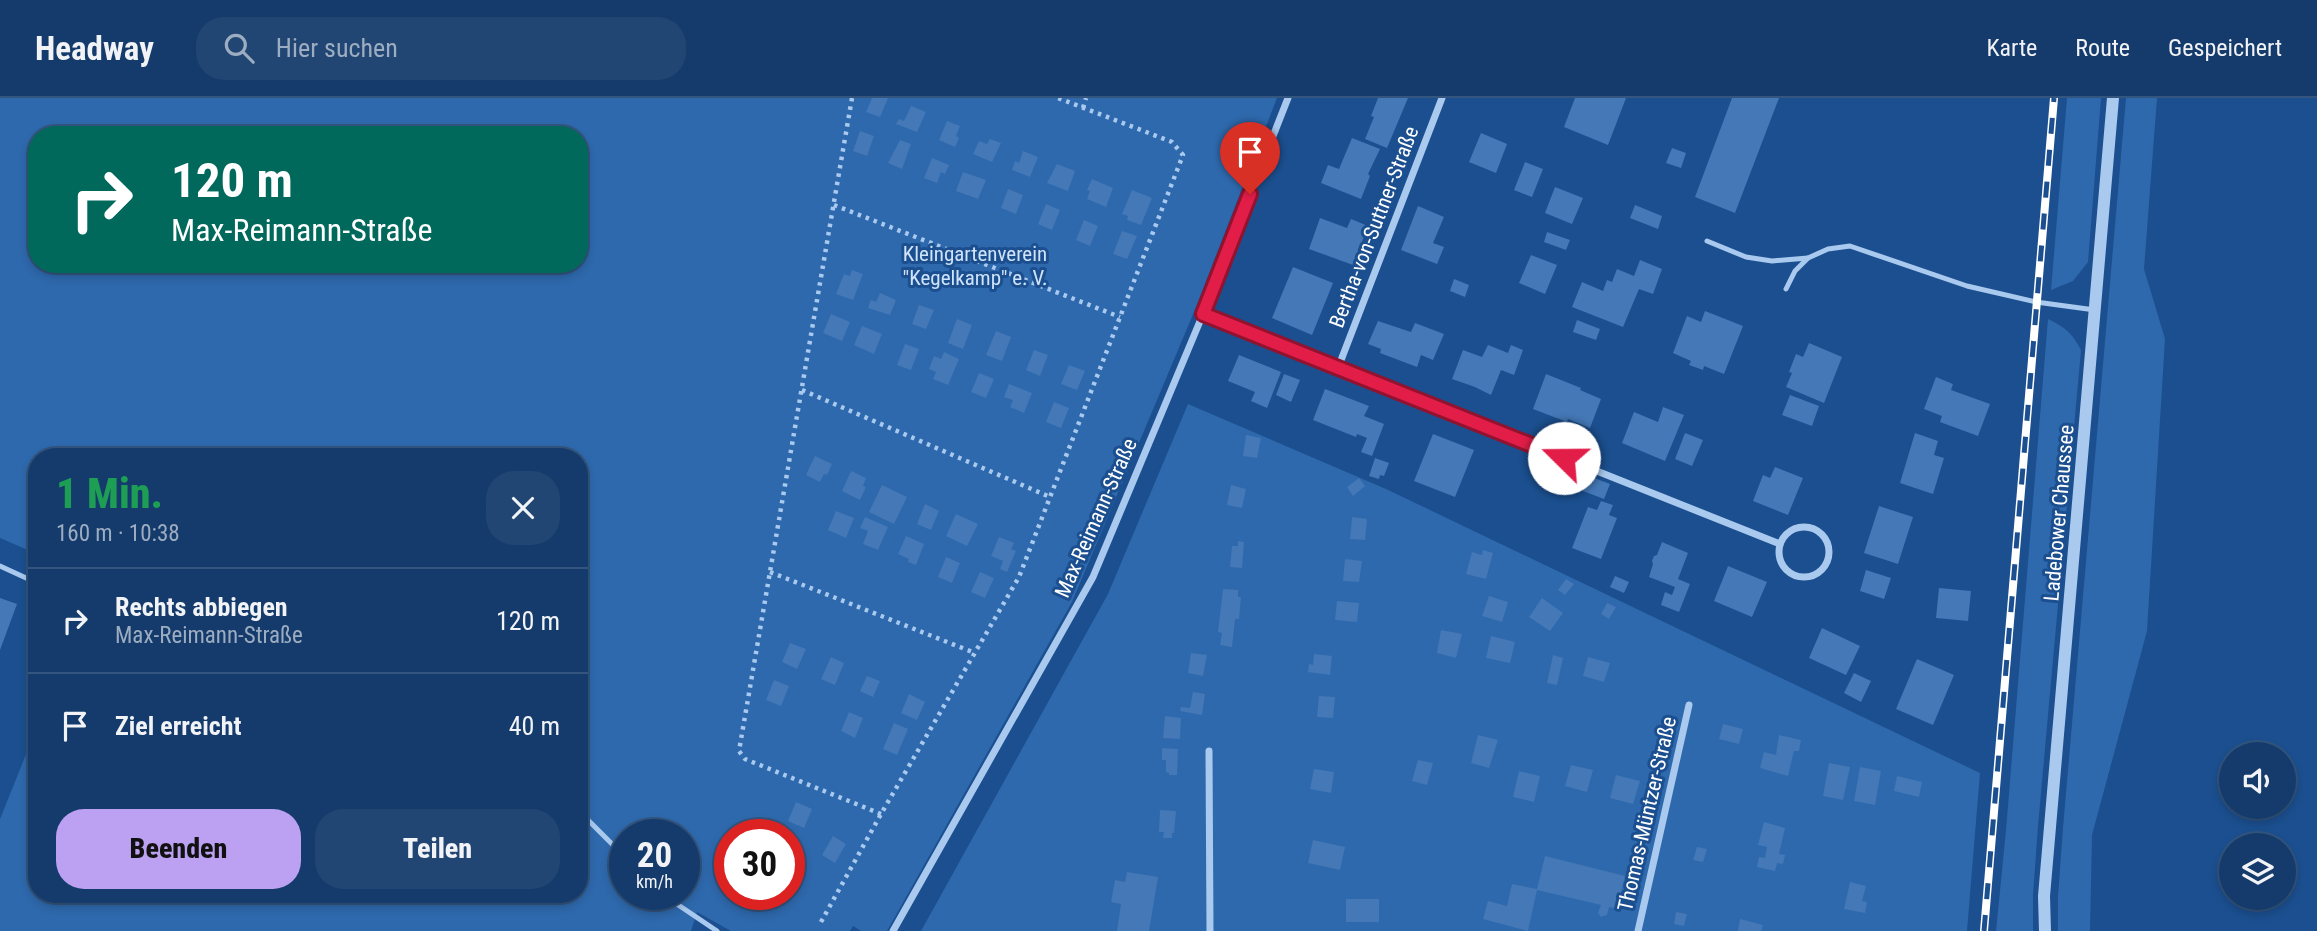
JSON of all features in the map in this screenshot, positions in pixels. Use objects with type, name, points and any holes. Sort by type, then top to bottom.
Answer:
[{"type":"street","name":"Max-Reimann-Straße","points":[[892,931],[1093,577],[1203,314],[1288,98]]},
{"type":"street","name":"Bertha-von-Suttner-Straße","points":[[1338,368],[1442,98]]},
{"type":"street","name":"Ladebower Chaussee","points":[[2045,931],[2044,896],[2113,98]]},
{"type":"street","points":[[1203,314],[1780,544]]},
{"type":"street","points":[[1807,527],[1822,535],[1829,549],[1828,557],[1821,570],[1806,577],[1798,576],[1785,568],[1781,561],[1780,544],[1791,530],[1807,527]]},
{"type":"street","name":"Thomas-Müntzer-Straße","points":[[1638,931],[1689,705]]},
{"type":"street","points":[[1209,751],[1210,931]]},
{"type":"lane","points":[[1706,241],[1746,257],[1772,261],[1808,258]]},
{"type":"lane","points":[[1786,289],[1795,271],[1808,258],[1828,248],[1850,246],[1967,285],[2036,302],[2096,310]]},
{"type":"lane","points":[[0,566],[28,579]]},
{"type":"lane","points":[[588,820],[609,841]]},
{"type":"lane","points":[[686,910],[717,931]]},
{"type":"path","points":[[852,98],[739,751],[745,759],[881,814]]},
{"type":"path","points":[[821,922],[1019,577],[1184,155],[1172,142],[1058,98]]},
{"type":"path","points":[[1083,108],[1086,98]]},
{"type":"path","points":[[834,205],[1120,317]]},
{"type":"path","points":[[802,390],[1050,497]]},
{"type":"path","points":[[770,572],[975,653]]},
{"type":"green space","name":"Kleingartenverein \"Kegelkamp\" e. V.","points":[[0,98],[1277,98],[1194,312],[1072,602],[887,931],[861,931],[853,926],[850,931],[731,931],[697,912],[691,931],[0,931],[0,819],[28,749],[28,903],[588,903],[588,448],[28,448],[28,550],[0,538]]},
{"type":"green space","points":[[2067,98],[2101,98],[2088,262],[2073,281],[2051,290]]},
{"type":"green space","points":[[2126,98],[2157,98],[2144,269],[2165,339],[2147,631],[2092,835],[2090,931],[2058,931],[2063,828]]},
{"type":"green space","points":[[2048,319],[2068,332],[2081,350],[2038,826],[2033,931],[1996,931],[2006,830]]},
{"type":"green space","points":[[1188,404],[1386,489],[1980,773],[1967,931],[921,931],[1108,594]]},
{"type":"building","points":[[872,98],[888,98],[880,117],[866,112]]},
{"type":"building","points":[[1378,98],[1408,98],[1387,148],[1365,139]]},
{"type":"building","points":[[1575,98],[1626,98],[1608,145],[1564,127]]},
{"type":"building","points":[[1732,98],[1779,98],[1735,213],[1695,197]]},
{"type":"building","points":[[911,106],[926,112],[917,132],[896,124],[899,119],[904,121]]},
{"type":"building","points":[[947,121],[960,126],[955,147],[939,140]]},
{"type":"building","points":[[860,131],[874,136],[867,156],[853,151]]},
{"type":"building","points":[[1481,133],[1507,144],[1496,173],[1469,162]]},
{"type":"building","points":[[1352,138],[1380,149],[1368,174],[1370,176],[1361,199],[1321,183],[1328,165],[1339,169]]},
{"type":"building","points":[[990,139],[1001,143],[992,162],[973,154],[979,141],[987,144]]},
{"type":"building","points":[[900,140],[911,144],[902,169],[888,163]]},
{"type":"building","points":[[1672,148],[1686,153],[1681,168],[1666,163]]},
{"type":"building","points":[[1023,151],[1038,157],[1030,177],[1012,170],[1015,161],[1019,163]]},
{"type":"building","points":[[932,158],[949,165],[945,174],[941,172],[937,183],[924,178]]},
{"type":"building","points":[[1525,162],[1543,169],[1532,197],[1514,190]]},
{"type":"building","points":[[1057,164],[1075,171],[1068,191],[1047,183]]},
{"type":"building","points":[[963,172],[986,180],[978,199],[956,191]]},
{"type":"building","points":[[1092,179],[1113,188],[1106,207],[1087,199],[1090,191],[1087,190]]},
{"type":"building","points":[[1555,187],[1583,198],[1572,224],[1545,213]]},
{"type":"building","points":[[1008,189],[1023,195],[1016,214],[1001,208]]},
{"type":"building","points":[[1132,190],[1152,198],[1141,225],[1127,220],[1128,216],[1122,214]]},
{"type":"building","points":[[1046,204],[1060,210],[1052,230],[1038,224]]},
{"type":"building","points":[[1635,205],[1662,216],[1658,229],[1630,218]]},
{"type":"building","points":[[1418,206],[1444,217],[1433,243],[1444,247],[1437,264],[1401,250]]},
{"type":"building","points":[[1320,218],[1347,228],[1351,219],[1368,226],[1353,265],[1309,249]]},
{"type":"building","points":[[1084,220],[1098,226],[1090,246],[1076,240]]},
{"type":"building","points":[[1122,231],[1137,236],[1127,259],[1113,254]]},
{"type":"building","points":[[1547,232],[1570,240],[1566,250],[1544,242]]},
{"type":"building","points":[[1531,255],[1557,265],[1545,294],[1519,283]]},
{"type":"building","points":[[1640,260],[1662,269],[1653,294],[1639,289],[1623,327],[1572,307],[1582,282],[1603,291],[1607,280],[1612,282],[1617,269],[1634,276]]},
{"type":"building","points":[[1293,267],[1333,283],[1312,335],[1272,318]]},
{"type":"building","points":[[852,270],[863,274],[853,300],[836,294],[844,274],[850,276]]},
{"type":"building","points":[[1454,279],[1469,285],[1465,297],[1450,291]]},
{"type":"building","points":[[880,293],[896,300],[890,315],[868,308],[871,300],[876,302]]},
{"type":"building","points":[[919,305],[934,310],[926,329],[912,324]]},
{"type":"building","points":[[1705,311],[1743,326],[1724,374],[1704,366],[1703,370],[1689,365],[1691,361],[1673,353],[1687,316],[1701,322]]},
{"type":"building","points":[[831,314],[850,322],[842,341],[823,333]]},
{"type":"building","points":[[957,319],[972,325],[963,349],[948,343]]},
{"type":"building","points":[[1577,320],[1600,329],[1596,340],[1573,332]]},
{"type":"building","points":[[1378,321],[1411,332],[1415,323],[1444,334],[1433,360],[1421,355],[1417,367],[1380,353],[1381,349],[1368,344]]},
{"type":"building","points":[[862,326],[882,334],[874,354],[854,345]]},
{"type":"building","points":[[996,331],[1011,337],[1002,361],[986,355]]},
{"type":"building","points":[[1809,343],[1842,357],[1824,403],[1786,387],[1796,354],[1803,357]]},
{"type":"building","points":[[905,344],[919,349],[911,370],[897,365]]},
{"type":"building","points":[[1488,345],[1508,353],[1511,345],[1523,350],[1514,375],[1501,370],[1491,395],[1452,379],[1463,350],[1482,357]]},
{"type":"building","points":[[1034,350],[1048,355],[1040,376],[1026,370]]},
{"type":"building","points":[[944,352],[959,359],[948,385],[933,379],[936,372],[929,369],[934,356],[941,359]]},
{"type":"building","points":[[1239,355],[1281,372],[1267,408],[1251,401],[1255,392],[1228,381]]},
{"type":"building","points":[[1069,365],[1085,371],[1077,390],[1061,384]]},
{"type":"building","points":[[979,373],[994,379],[986,398],[971,392]]},
{"type":"building","points":[[1284,374],[1300,380],[1291,402],[1276,395]]},
{"type":"building","points":[[1546,374],[1601,399],[1590,428],[1533,409]]},
{"type":"building","points":[[1936,377],[1953,384],[1951,390],[1990,404],[1978,436],[1940,422],[1942,416],[1924,409]]},
{"type":"building","points":[[1009,384],[1032,393],[1024,413],[1010,407],[1013,400],[1004,397]]},
{"type":"building","points":[[1325,389],[1369,406],[1364,416],[1384,424],[1372,456],[1361,452],[1367,438],[1357,434],[1356,437],[1313,420]]},
{"type":"building","points":[[1790,395],[1819,406],[1812,426],[1782,415]]},
{"type":"building","points":[[1054,402],[1069,408],[1061,428],[1046,422]]},
{"type":"building","points":[[1663,407],[1684,415],[1665,461],[1622,443],[1634,412],[1658,422]]},
{"type":"building","points":[[1685,433],[1703,440],[1692,466],[1675,459]]},
{"type":"building","points":[[1915,433],[1938,441],[1934,455],[1944,458],[1933,494],[1900,483]]},
{"type":"building","points":[[1433,434],[1474,450],[1455,497],[1414,481]]},
{"type":"building","points":[[1246,435],[1261,438],[1257,458],[1243,456]]},
{"type":"building","points":[[815,456],[832,464],[820,482],[806,475]]},
{"type":"building","points":[[1375,458],[1389,463],[1384,476],[1380,475],[1379,479],[1369,476]]},
{"type":"building","points":[[1775,467],[1803,478],[1788,515],[1753,501],[1763,475],[1770,478]]},
{"type":"building","points":[[851,471],[866,478],[863,486],[866,487],[860,500],[842,491]]},
{"type":"building","points":[[1576,471],[1610,484],[1604,499],[1570,486]]},
{"type":"building","points":[[1359,478],[1365,486],[1353,496],[1347,487]]},
{"type":"building","points":[[882,485],[907,497],[894,524],[869,512]]},
{"type":"building","points":[[1231,485],[1246,489],[1242,508],[1227,505]]},
{"type":"building","points":[[1601,501],[1613,505],[1609,515],[1617,518],[1601,559],[1572,548],[1588,507],[1597,510]]},
{"type":"building","points":[[925,504],[939,511],[931,530],[917,524]]},
{"type":"building","points":[[1879,506],[1913,517],[1898,564],[1864,553]]},
{"type":"building","points":[[836,511],[854,518],[846,538],[828,530]]},
{"type":"building","points":[[956,514],[978,524],[967,546],[946,536]]},
{"type":"building","points":[[865,517],[888,527],[878,550],[863,544],[868,531],[860,528]]},
{"type":"building","points":[[1352,517],[1367,519],[1365,540],[1350,539]]},
{"type":"building","points":[[906,536],[924,544],[916,565],[898,554]]},
{"type":"building","points":[[999,537],[1014,543],[1011,549],[1016,551],[1007,572],[1000,569],[1003,561],[991,556]]},
{"type":"building","points":[[1238,541],[1244,542],[1242,568],[1230,567],[1232,546],[1238,546]]},
{"type":"building","points":[[1662,542],[1688,553],[1678,579],[1690,584],[1679,612],[1661,605],[1665,592],[1672,595],[1675,587],[1649,577],[1652,561]]},
{"type":"building","points":[[1483,550],[1493,553],[1486,579],[1466,574],[1472,552],[1482,555]]},
{"type":"building","points":[[946,557],[960,563],[952,583],[938,577]]},
{"type":"building","points":[[1345,559],[1362,561],[1359,582],[1343,581]]},
{"type":"building","points":[[1728,566],[1767,582],[1752,617],[1714,601]]},
{"type":"building","points":[[1866,570],[1891,578],[1884,599],[1860,591]]},
{"type":"building","points":[[980,572],[994,578],[985,598],[971,592]]},
{"type":"building","points":[[1615,576],[1629,582],[1624,593],[1610,587]]},
{"type":"building","points":[[1566,579],[1574,584],[1565,595],[1558,590]]},
{"type":"building","points":[[1939,588],[1971,591],[1968,621],[1936,618]]},
{"type":"building","points":[[1223,589],[1238,590],[1238,597],[1241,597],[1232,647],[1220,645],[1222,633],[1218,632]]},
{"type":"building","points":[[1489,596],[1508,602],[1502,622],[1482,616]]},
{"type":"building","points":[[0,598],[17,604],[0,650]]},
{"type":"building","points":[[1542,598],[1563,613],[1550,631],[1529,617]]},
{"type":"building","points":[[1337,601],[1359,603],[1357,622],[1335,620]]},
{"type":"building","points":[[1607,603],[1616,607],[1609,619],[1601,614]]},
{"type":"building","points":[[1822,628],[1860,646],[1846,675],[1809,658]]},
{"type":"building","points":[[1441,630],[1462,634],[1456,658],[1437,653]]},
{"type":"building","points":[[1491,636],[1515,642],[1510,663],[1486,658]]},
{"type":"building","points":[[790,643],[806,649],[797,669],[782,662]]},
{"type":"building","points":[[1191,653],[1207,655],[1203,676],[1188,673]]},
{"type":"building","points":[[1314,654],[1332,656],[1330,675],[1308,672],[1309,664],[1313,665]]},
{"type":"building","points":[[1553,655],[1563,658],[1557,685],[1547,683]]},
{"type":"building","points":[[831,657],[844,663],[835,685],[821,679]]},
{"type":"building","points":[[1588,657],[1610,663],[1604,682],[1583,676]]},
{"type":"building","points":[[1917,659],[1954,675],[1933,725],[1896,709]]},
{"type":"building","points":[[1854,673],[1871,681],[1861,702],[1844,693]]},
{"type":"building","points":[[867,676],[880,681],[873,697],[860,691]]},
{"type":"building","points":[[774,680],[789,686],[781,706],[766,700]]},
{"type":"building","points":[[1193,692],[1205,694],[1202,715],[1180,711],[1181,707],[1190,708]]},
{"type":"building","points":[[909,694],[925,702],[917,720],[901,713]]},
{"type":"building","points":[[1319,696],[1335,697],[1333,718],[1317,717]]},
{"type":"building","points":[[849,712],[863,718],[855,738],[841,731]]},
{"type":"building","points":[[1165,716],[1181,718],[1180,739],[1163,738]]},
{"type":"building","points":[[894,723],[908,729],[897,755],[883,749]]},
{"type":"building","points":[[1723,724],[1743,729],[1739,744],[1719,739]]},
{"type":"building","points":[[1478,735],[1498,740],[1489,768],[1471,763]]},
{"type":"building","points":[[1779,735],[1801,740],[1799,751],[1794,751],[1788,776],[1760,768],[1764,752],[1776,755]]},
{"type":"building","points":[[1162,748],[1178,749],[1177,775],[1169,775],[1166,772]]},
{"type":"building","points":[[1418,760],[1433,763],[1427,785],[1412,781]]},
{"type":"building","points":[[1829,763],[1850,767],[1843,800],[1823,796]]},
{"type":"building","points":[[1571,765],[1593,770],[1587,792],[1565,786]]},
{"type":"building","points":[[1860,767],[1881,771],[1875,805],[1854,801]]},
{"type":"building","points":[[1314,769],[1334,772],[1331,793],[1310,789]]},
{"type":"building","points":[[1519,771],[1540,776],[1534,802],[1513,797]]},
{"type":"building","points":[[1616,775],[1640,781],[1633,804],[1610,798]]},
{"type":"building","points":[[1897,776],[1922,782],[1919,797],[1894,791]]},
{"type":"building","points":[[796,802],[812,809],[805,826],[805,819],[789,819]]},
{"type":"building","points":[[1160,810],[1176,811],[1172,838],[1163,838],[1164,832],[1159,832]]},
{"type":"building","points":[[1764,822],[1785,828],[1779,854],[1785,855],[1783,864],[1777,863],[1775,871],[1757,867],[1759,857],[1765,858],[1767,847],[1758,845]]},
{"type":"building","points":[[833,836],[846,844],[835,863],[822,855]]},
{"type":"building","points":[[1313,840],[1345,847],[1340,870],[1308,863]]},
{"type":"building","points":[[1697,847],[1707,849],[1703,862],[1693,860]]},
{"type":"building","points":[[1545,856],[1625,876],[1617,909],[1609,907],[1607,915],[1601,917],[1598,913],[1601,905],[1537,890],[1528,931],[1483,919],[1488,901],[1507,906],[1512,884],[1537,889]]},
{"type":"building","points":[[1127,872],[1158,877],[1149,931],[1117,931],[1121,904],[1111,902],[1115,880],[1125,882]]},
{"type":"building","points":[[1850,882],[1866,886],[1862,901],[1867,902],[1865,913],[1844,909]]},
{"type":"building","points":[[1346,899],[1379,899],[1379,922],[1346,922]]},
{"type":"building","points":[[1676,912],[1687,914],[1684,926],[1674,924]]},
{"type":"building","points":[[1740,919],[1763,925],[1761,931],[1738,931]]},
{"type":"railway","points":[[1984,931],[2054,98]]},
{"type":"route","points":[[1250,194],[1203,314],[1564,458]]}]
